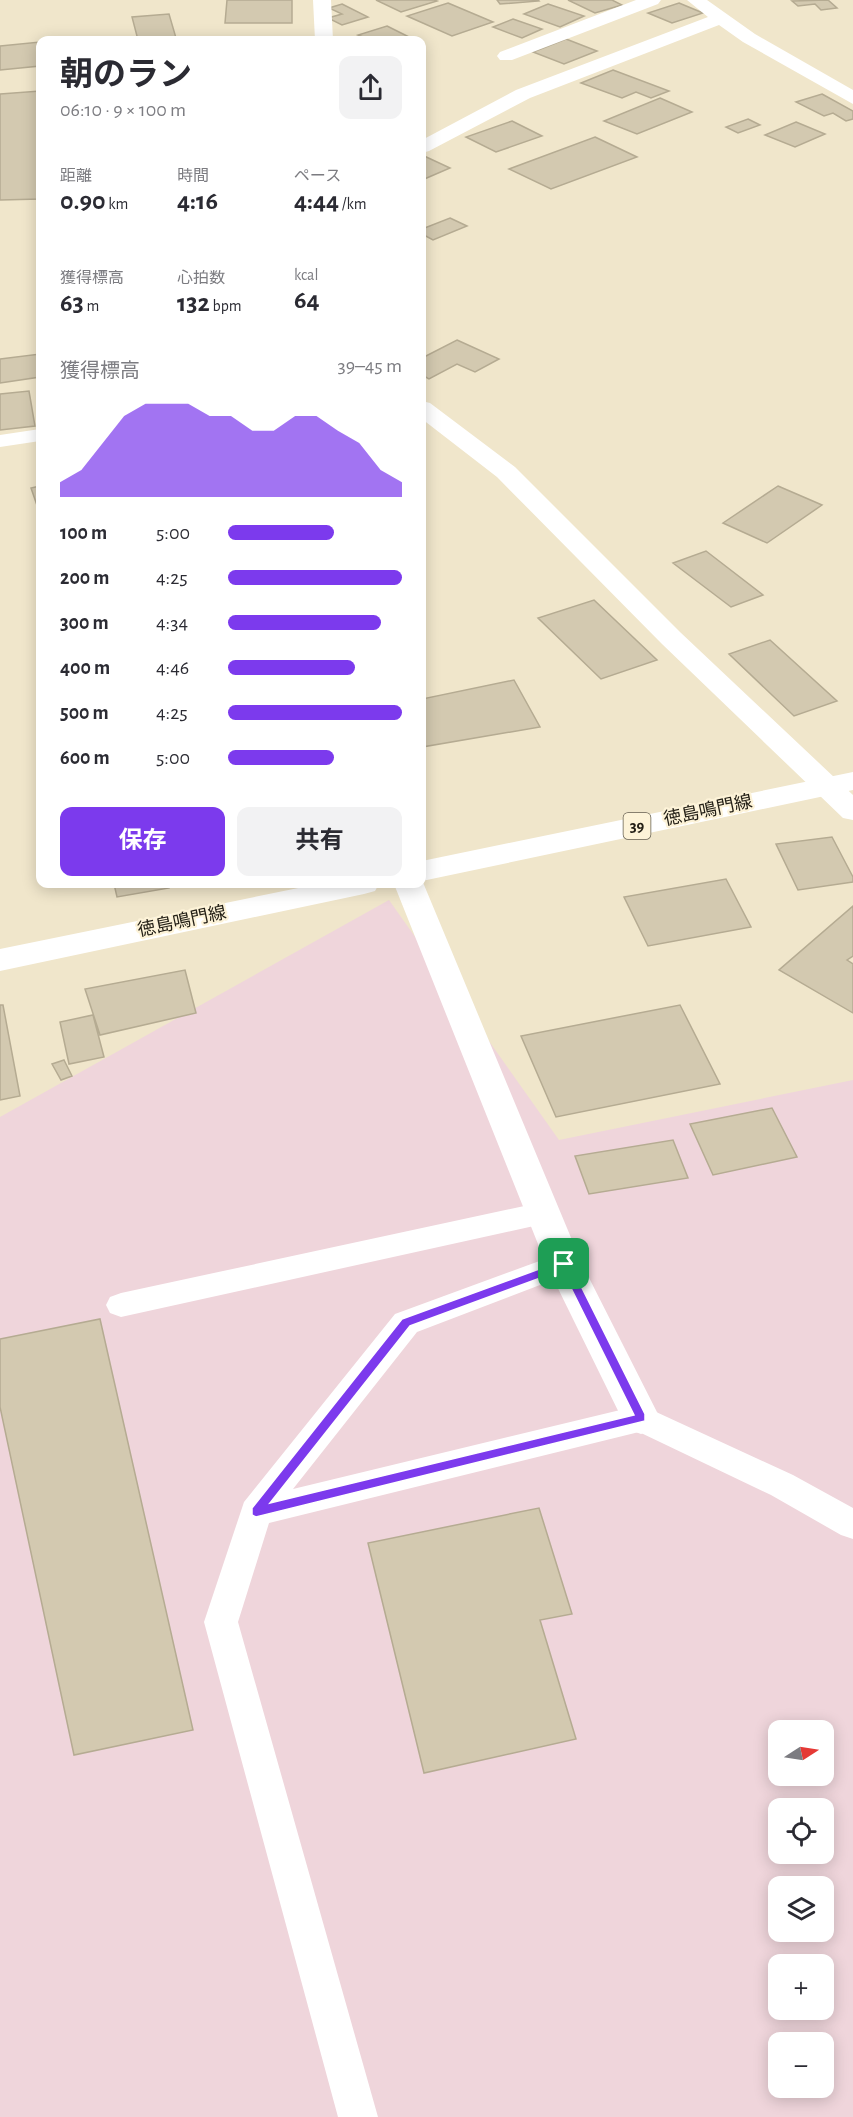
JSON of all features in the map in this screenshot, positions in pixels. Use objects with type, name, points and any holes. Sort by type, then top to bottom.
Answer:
[{"type":"street","points":[[322,0],[324,36]]},
{"type":"street","points":[[506,56],[652,0]]},
{"type":"street","points":[[696,0],[749,38],[853,98]]},
{"type":"street","points":[[426,145],[524,94],[721,18]]},
{"type":"street","points":[[578,28],[630,52]]},
{"type":"street","points":[[426,411],[506,472],[671,639],[839,784],[853,811]]},
{"type":"street","name":"徳島鳴門線","points":[[426,870],[839,784]]},
{"type":"street","name":"徳島鳴門線","points":[[0,960],[345,888]]},
{"type":"street","points":[[426,888],[543,1213],[564,1264],[641,1418]]},
{"type":"lane","points":[[0,441],[36,436]]},
{"type":"lane","points":[[121,1305],[543,1213]]},
{"type":"lane","points":[[358,2117],[222,1622],[256,1512],[406,1323],[564,1264]]},
{"type":"lane","points":[[256,1512],[641,1418],[782,1485],[853,1525]]},
{"type":"shaded area","points":[[389,900],[559,1140],[853,1080],[853,2117],[0,2117],[0,1117]]},
{"type":"building","points":[[227,0],[292,0],[292,23],[225,23]]},
{"type":"building","points":[[376,0],[434,0],[437,1],[401,12]]},
{"type":"building","points":[[497,0],[538,0],[539,1],[500,4]]},
{"type":"building","points":[[568,0],[612,0],[622,5],[595,13]]},
{"type":"building","points":[[828,0],[837,8],[821,10],[815,4],[798,6],[792,1]]},
{"type":"building","points":[[448,3],[493,22],[452,36],[407,16]]},
{"type":"building","points":[[679,3],[703,13],[672,23],[648,13]]},
{"type":"building","points":[[342,4],[368,17],[342,25],[328,18],[342,14],[329,8]]},
{"type":"building","points":[[548,4],[584,16],[560,27],[524,14]]},
{"type":"building","points":[[169,14],[175,36],[137,36],[132,17]]},
{"type":"building","points":[[513,19],[542,29],[522,38],[493,27]]},
{"type":"building","points":[[387,26],[407,36],[360,36],[358,35]]},
{"type":"building","points":[[566,39],[597,51],[564,64],[533,52]]},
{"type":"building","points":[[36,42],[36,66],[0,70],[0,46]]},
{"type":"building","points":[[613,70],[669,91],[651,98],[636,92],[622,98],[581,83]]},
{"type":"building","points":[[36,91],[36,199],[0,200],[0,94]]},
{"type":"building","points":[[822,94],[853,111],[853,119],[846,121],[833,113],[824,116],[796,102]]},
{"type":"building","points":[[660,98],[692,112],[637,134],[604,121]]},
{"type":"building","points":[[748,119],[760,125],[738,133],[726,127]]},
{"type":"building","points":[[512,121],[542,136],[496,152],[466,137]]},
{"type":"building","points":[[796,122],[825,134],[795,147],[765,135]]},
{"type":"building","points":[[595,137],[637,157],[551,189],[509,169]]},
{"type":"building","points":[[426,157],[450,168],[426,178]]},
{"type":"building","points":[[450,218],[467,226],[433,240],[426,236],[426,227]]},
{"type":"building","points":[[457,340],[499,359],[475,372],[457,364],[429,379],[426,377],[426,356]]},
{"type":"building","points":[[36,354],[36,378],[0,383],[0,359]]},
{"type":"building","points":[[29,391],[35,426],[0,430],[0,394]]},
{"type":"building","points":[[778,486],[822,505],[767,543],[723,523]]},
{"type":"building","points":[[36,487],[36,502],[31,488]]},
{"type":"building","points":[[706,551],[763,595],[731,607],[673,563]]},
{"type":"building","points":[[594,600],[657,660],[601,679],[538,618]]},
{"type":"building","points":[[770,640],[837,701],[794,716],[729,654]]},
{"type":"building","points":[[514,680],[540,727],[426,746],[426,698]]},
{"type":"building","points":[[832,837],[853,877],[853,882],[798,890],[776,844]]},
{"type":"building","points":[[726,879],[751,927],[648,946],[624,897]]},
{"type":"building","points":[[115,888],[169,888],[117,897]]},
{"type":"building","points":[[853,906],[853,956],[847,960],[853,964],[853,1013],[779,970]]},
{"type":"building","points":[[185,970],[196,1013],[100,1035],[85,989]]},
{"type":"building","points":[[0,1005],[3,1005],[20,1096],[0,1100]]},
{"type":"building","points":[[680,1005],[720,1084],[556,1117],[521,1036]]},
{"type":"building","points":[[93,1015],[104,1057],[69,1064],[60,1022]]},
{"type":"building","points":[[64,1060],[72,1076],[61,1080],[52,1064]]},
{"type":"building","points":[[772,1108],[797,1157],[713,1175],[690,1124]]},
{"type":"building","points":[[673,1140],[688,1178],[589,1194],[575,1156]]},
{"type":"building","points":[[100,1319],[193,1730],[74,1755],[0,1407],[0,1339]]},
{"type":"building","points":[[539,1508],[572,1614],[540,1620],[576,1739],[424,1773],[368,1543]]},
{"type":"route","points":[[564,1264],[641,1418],[256,1512],[406,1323],[564,1264]]}]
